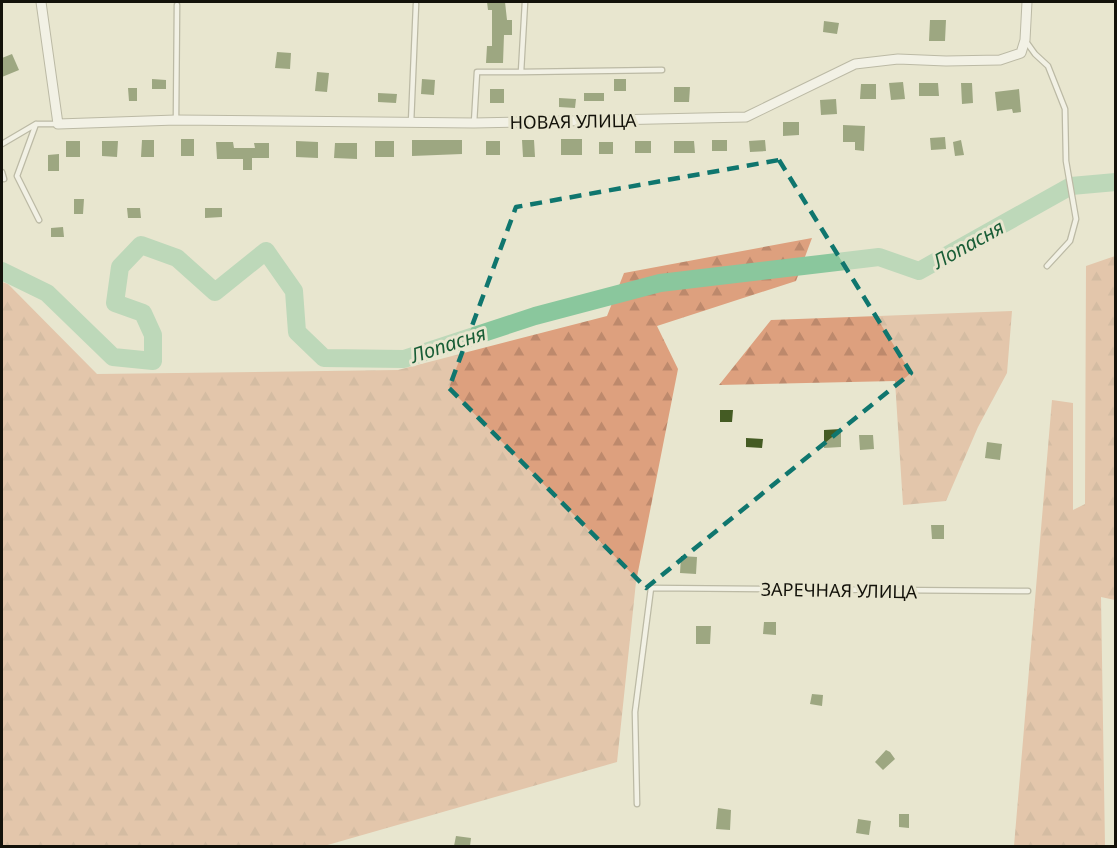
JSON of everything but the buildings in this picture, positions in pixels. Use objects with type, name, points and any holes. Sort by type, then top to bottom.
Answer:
[{"type":"street","points":[[41,2],[58,124]]},
{"type":"street","points":[[1025,40],[1027,2]]},
{"type":"street","name":"НОВАЯ УЛИЦА","points":[[58,124],[176,120],[474,123],[746,117],[855,63],[898,58],[945,61],[1000,60],[1021,53],[1025,40]]},
{"type":"lane","points":[[521,72],[525,2]]},
{"type":"lane","points":[[411,123],[416,4]]},
{"type":"lane","points":[[176,120],[177,5]]},
{"type":"lane","points":[[1025,40],[1048,66],[1065,109],[1066,161],[1076,219],[1070,241],[1047,266]]},
{"type":"lane","points":[[474,123],[477,72],[662,70]]},
{"type":"lane","points":[[36,124],[17,176],[39,220]]},
{"type":"lane","points":[[2,144],[36,124],[58,124]]},
{"type":"lane","points":[[2,172],[4,179]]},
{"type":"lane","name":"ЗАРЕЧНАЯ УЛИЦА","points":[[636,804],[635,712],[651,588],[1028,591]]},
{"type":"highlighted area","points":[[779,160],[911,373],[646,588],[449,388],[516,207]]},
{"type":"green space","points":[[812,238],[796,281],[657,326],[678,369],[636,582],[617,762],[324,846],[2,846],[2,282],[8,284],[97,374],[398,370],[607,316],[624,273]]},
{"type":"green space","points":[[1115,256],[1115,600],[1101,597],[1105,846],[1014,846],[1052,400],[1073,403],[1073,510],[1085,504],[1086,266]]},
{"type":"green space","points":[[1012,311],[1007,373],[978,427],[946,501],[903,505],[895,381],[719,385],[771,320]]},
{"type":"waterway","name":"Лопасня","points":[[2,271],[47,293],[113,357],[153,361],[153,335],[143,313],[115,303],[120,267],[141,245],[177,258],[215,292],[266,251],[294,291],[297,332],[324,358],[404,359],[535,316],[660,283],[879,257],[919,271],[1071,186],[1116,182]]}]
